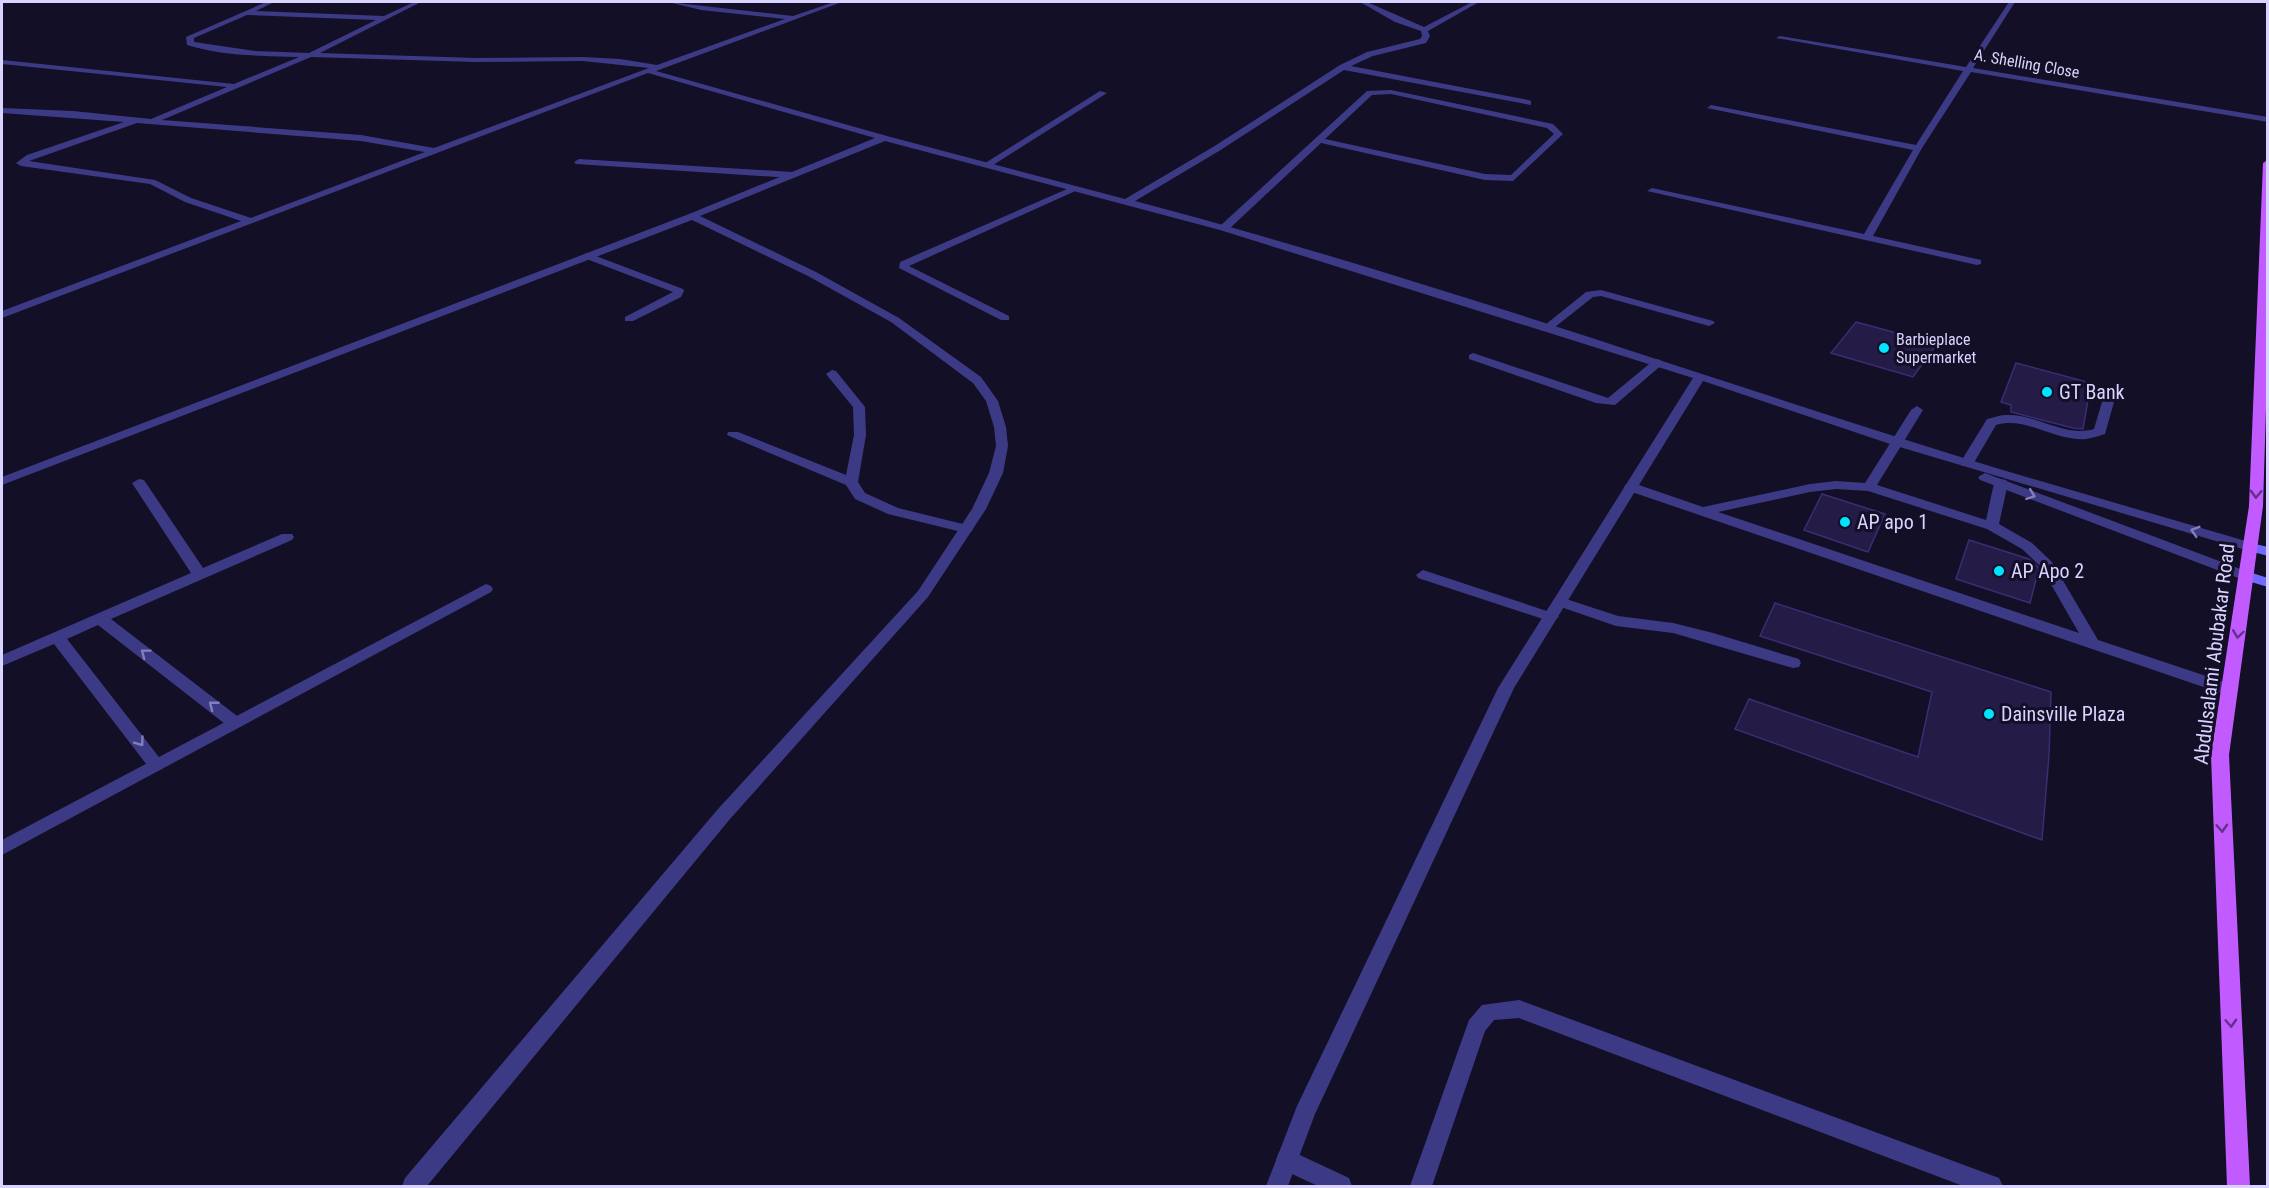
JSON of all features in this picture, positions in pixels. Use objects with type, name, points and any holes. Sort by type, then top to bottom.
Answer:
[{"type":"main road","name":"Abdulsalami Abubakar Road","points":[[2238,1186],[2220,766],[2251,547],[2252,518],[2256,506],[2268,163]]},
{"type":"street","points":[[271,2],[190,37],[190,43],[225,50],[309,55],[476,60],[583,58],[658,67]]},
{"type":"street","points":[[155,120],[309,55],[418,2]]},
{"type":"street","points":[[671,2],[791,18]]},
{"type":"street","points":[[2,315],[658,67],[839,2]]},
{"type":"street","points":[[1363,2],[1424,30],[1476,2]]},
{"type":"street","points":[[1866,238],[1918,148],[2012,2]]},
{"type":"street","points":[[244,13],[386,18]]},
{"type":"street","points":[[1127,202],[1216,149],[1343,67],[1370,54],[1423,41],[1426,36],[1424,30]]},
{"type":"street","name":"A. Shelling Close","points":[[1780,38],[2268,120]]},
{"type":"street","points":[[2,62],[234,86]]},
{"type":"street","points":[[1343,67],[1528,103]]},
{"type":"street","points":[[648,71],[884,138],[1224,228],[1700,376],[1899,442],[2268,552]]},
{"type":"street","points":[[1224,228],[1318,140],[1370,93],[1381,92],[1550,126],[1559,134],[1513,178],[1485,177],[1318,140]]},
{"type":"street","points":[[987,165],[1103,93]]},
{"type":"street","points":[[1711,108],[1918,148]]},
{"type":"street","points":[[2,111],[155,120],[216,128],[361,138],[434,151]]},
{"type":"street","points":[[140,119],[30,157],[21,163],[152,182],[188,200],[251,221]]},
{"type":"street","points":[[2,481],[692,216],[884,138]]},
{"type":"street","points":[[579,162],[793,175]]},
{"type":"street","points":[[1005,318],[909,271],[904,268],[904,264],[1077,188]]},
{"type":"street","points":[[1652,191],[1977,262]]},
{"type":"street","points":[[413,1186],[723,814],[923,594],[980,509],[996,473],[1002,446],[1000,428],[992,401],[977,380],[895,320],[812,274],[692,216]]},
{"type":"street","points":[[588,256],[679,291],[677,295],[629,319]]},
{"type":"street","points":[[1546,329],[1590,294],[1601,293],[1709,323]]},
{"type":"street","points":[[1473,357],[1611,402],[1658,363]]},
{"type":"street","points":[[832,374],[859,408],[860,435],[851,482]]},
{"type":"street","points":[[1277,1186],[1305,1113],[1506,688],[1700,376]]},
{"type":"street","points":[[1967,463],[1991,422],[1997,419],[2012,419],[2072,435],[2090,436],[2100,431],[2110,395]]},
{"type":"street","points":[[1869,487],[1917,410]]},
{"type":"street","points":[[733,435],[851,482],[860,496],[893,510],[966,529]]},
{"type":"street","points":[[1899,442],[2001,483],[2268,583]]},
{"type":"street","points":[[139,483],[199,574]]},
{"type":"street","points":[[1992,526],[2001,483]]},
{"type":"street","points":[[1702,512],[1810,488],[1836,485],[1869,487],[1992,526],[2027,546],[2047,565],[2092,643]]},
{"type":"street","points":[[1631,487],[2230,690]]},
{"type":"street","points":[[2,661],[287,537]]},
{"type":"street","points":[[1423,575],[1556,610],[1673,628],[1792,663]]},
{"type":"street","points":[[2,848],[486,589]]},
{"type":"street","points":[[99,618],[236,723]]},
{"type":"street","points":[[57,637],[156,765]]},
{"type":"street","points":[[1422,1186],[1476,1026],[1489,1011],[1519,1009],[1991,1186]]},
{"type":"street","points":[[1287,1160],[1341,1186]]},
{"type":"building","name":"Barbieplace Supermarket","points":[[1856,322],[1937,344],[1913,377],[1831,353]]},
{"type":"building","name":"GT Bank","points":[[2016,363],[2091,383],[2083,429],[2011,412],[2011,405],[2001,402]]},
{"type":"building","name":"AP apo 1","points":[[1822,494],[1885,514],[1868,552],[1804,530]]},
{"type":"building","name":"AP Apo 2","points":[[1969,540],[2029,559],[2039,568],[2030,603],[1956,579]]},
{"type":"building","name":"Dainsville Plaza","points":[[1775,603],[2051,692],[2049,755],[2042,840],[1735,729],[1749,699],[1918,757],[1932,692],[1760,636]]},
{"type":"place","name":"Barbieplace Supermarket","points":[[1884,348]]},
{"type":"place","name":"GT Bank","points":[[2047,392]]},
{"type":"place","name":"AP apo 1","points":[[1845,522]]},
{"type":"place","name":"AP Apo 2","points":[[1999,571]]},
{"type":"place","name":"Dainsville Plaza","points":[[1989,714]]}]
